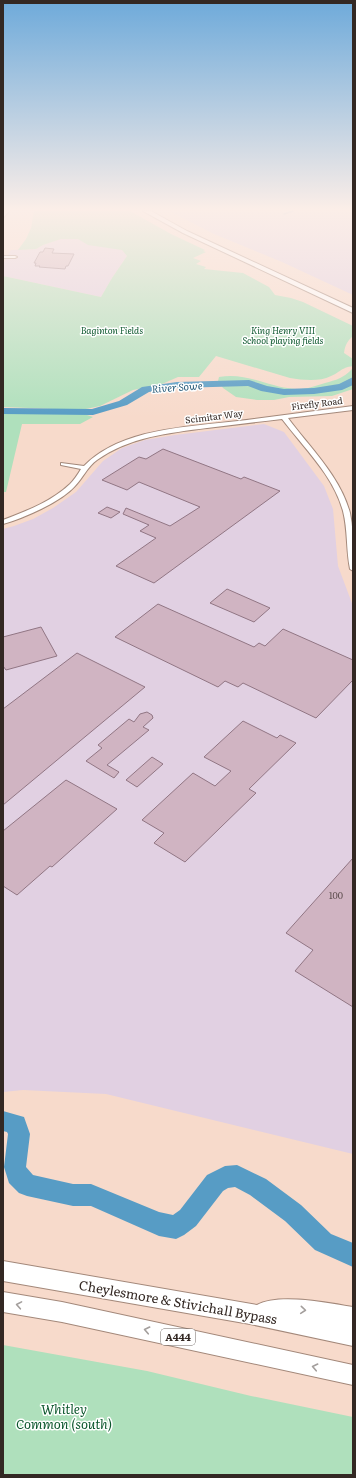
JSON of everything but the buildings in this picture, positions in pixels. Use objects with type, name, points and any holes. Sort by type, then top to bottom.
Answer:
[{"type":"highway","points":[[286,280],[353,311]]},
{"type":"highway","points":[[299,280],[353,306]]},
{"type":"highway","points":[[308,284],[340,296]]},
{"type":"highway","points":[[327,299],[353,315]]},
{"type":"highway","name":"Cheylesmore & Stivichall Bypass","points":[[3,1271],[250,1314],[353,1336]]},
{"type":"highway","name":"A444","points":[[3,1302],[62,1312],[353,1375]]},
{"type":"highway","points":[[250,1314],[299,1309],[353,1317]]},
{"type":"street","name":"Firefly Road","points":[[284,417],[353,408]]},
{"type":"street","name":"Scimitar Way","points":[[3,522],[34,510],[60,495],[73,485],[85,468],[94,459],[114,446],[140,437],[164,432],[284,417]]},
{"type":"street","points":[[284,417],[335,484],[343,500],[349,523],[353,569]]},
{"type":"street","points":[[63,464],[85,468]]},
{"type":"shaded area","points":[[22,280],[111,280],[101,297]]},
{"type":"shaded area","points":[[321,280],[353,280],[353,295]]},
{"type":"shaded area","points":[[264,424],[284,432],[324,486],[333,509],[338,566],[353,606],[353,1154],[106,1094],[23,1090],[3,1092],[3,529],[33,519],[53,508],[76,492],[103,461],[122,448],[145,440]]},
{"type":"green space","points":[[3,280],[22,280],[101,297],[111,280],[256,280],[269,287],[275,295],[303,302],[353,326],[353,336],[349,340],[344,353],[353,359],[353,366],[345,368],[326,378],[306,380],[290,378],[216,356],[199,377],[178,377],[162,384],[133,390],[100,406],[81,410],[3,407]]},
{"type":"green space","points":[[352,369],[353,389],[332,396],[289,397],[274,400],[257,400],[236,397],[223,388],[218,381],[219,377],[239,376],[275,386],[302,389],[336,380],[346,375]]},
{"type":"green space","points":[[3,413],[84,414],[93,417],[80,424],[22,424],[6,492],[3,492]]},
{"type":"green space","name":"Whitley Common (south)","points":[[3,1345],[147,1371],[251,1396],[353,1417],[353,1475],[3,1475]]},
{"type":"waterway","name":"River Sowe","points":[[3,411],[93,412],[123,403],[146,389],[177,385],[249,383],[265,389],[284,392],[314,391],[342,387],[353,380]]},
{"type":"waterway","points":[[3,1121],[16,1124],[19,1134],[15,1167],[17,1175],[27,1185],[73,1195],[91,1195],[159,1224],[176,1227],[188,1218],[215,1183],[225,1177],[237,1176],[258,1187],[278,1201],[293,1213],[323,1242],[353,1255]]},
{"type":"park label","name":"Baginton Fields","points":[[112,331]]},
{"type":"park label","name":"King Henry VIII School playing fields","points":[[283,336]]}]
